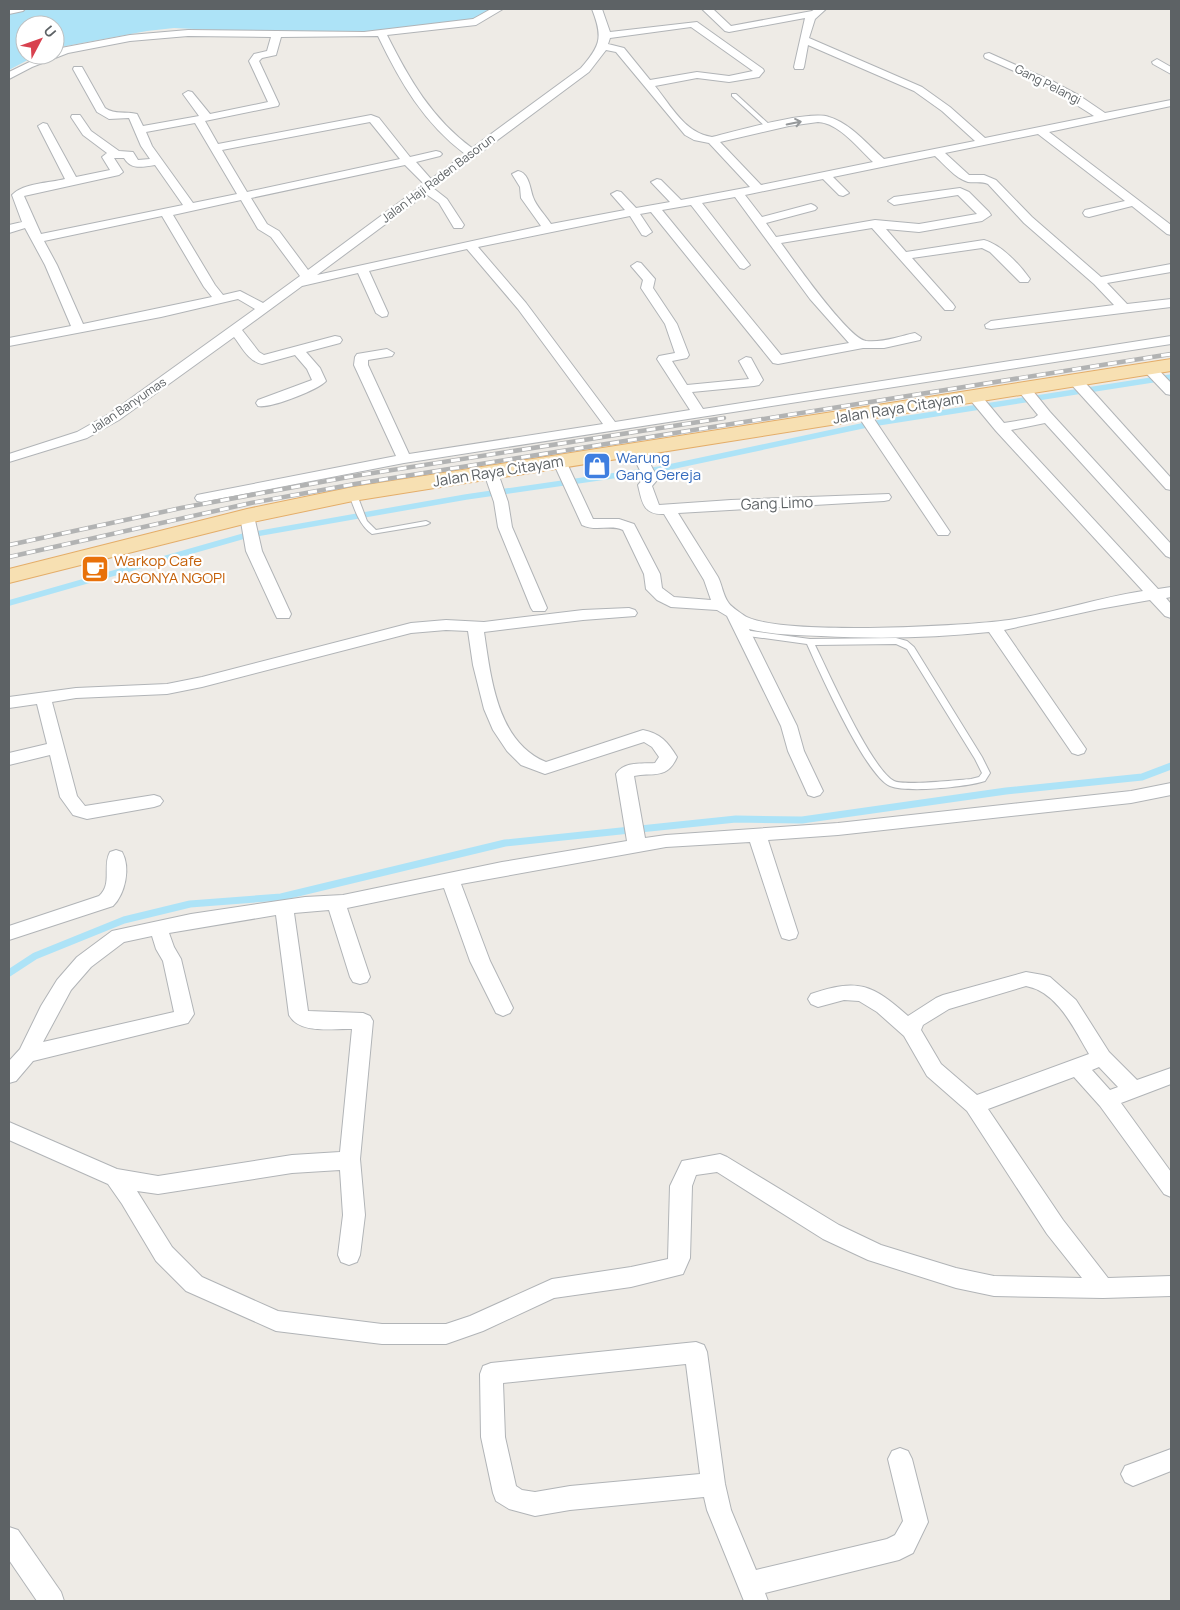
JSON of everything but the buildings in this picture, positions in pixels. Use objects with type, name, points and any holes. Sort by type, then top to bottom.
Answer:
[{"type":"main road","name":"Jalan Raya Citayam","points":[[9,576],[248,521],[356,501],[492,477],[640,457],[1025,390],[1080,385],[1159,370]]},
{"type":"street","points":[[9,11],[20,9]]},
{"type":"street","points":[[65,50],[130,38],[188,34],[381,33],[476,22],[498,9]]},
{"type":"street","points":[[597,9],[605,24],[605,41]]},
{"type":"street","points":[[707,9],[729,29],[817,12]]},
{"type":"street","points":[[799,68],[810,18],[817,12]]},
{"type":"street","points":[[605,41],[693,24],[759,71],[755,75],[729,79],[697,75],[647,84]]},
{"type":"street","points":[[381,33],[404,80],[425,112],[449,137],[472,152]]},
{"type":"street","points":[[139,130],[274,104],[254,61],[258,56],[272,53],[277,35]]},
{"type":"street","points":[[804,39],[918,89],[946,109],[982,142]]},
{"type":"street","points":[[605,41],[620,50],[689,133],[698,138],[712,140],[825,119],[837,125],[881,163]]},
{"type":"street","name":"Jalan Haji Raden Basorun","points":[[235,329],[585,70],[605,41]]},
{"type":"street","name":"Gang Pelangi","points":[[989,56],[1062,90],[1086,104],[1103,117]]},
{"type":"street","points":[[1157,62],[1171,71]]},
{"type":"street","points":[[9,76],[28,65]]},
{"type":"street","points":[[78,69],[101,110],[109,116],[131,115],[158,161],[190,207]]},
{"type":"street","points":[[188,94],[202,118],[203,125],[214,148],[262,226],[275,234],[297,283]]},
{"type":"street","points":[[9,342],[161,313],[220,298],[548,228],[758,189],[1171,102]]},
{"type":"street","points":[[76,117],[87,133],[116,154]]},
{"type":"street","points":[[214,148],[371,118],[375,120],[427,186],[443,201],[458,225]]},
{"type":"street","points":[[43,126],[73,182]]},
{"type":"street","points":[[1040,130],[1171,231]]},
{"type":"street","points":[[712,140],[758,189]]},
{"type":"street","points":[[936,151],[965,177],[971,179],[986,178],[992,182],[1028,220],[1098,281],[1124,308]]},
{"type":"street","points":[[79,329],[51,265],[28,224],[17,198],[19,194],[117,173],[108,158],[116,154],[129,154],[130,159],[136,164],[158,161]]},
{"type":"street","points":[[36,239],[361,172],[436,154]]},
{"type":"street","points":[[518,174],[526,187],[527,198],[548,228]]},
{"type":"street","points":[[825,175],[843,193]]},
{"type":"street","points":[[657,182],[679,204]]},
{"type":"street","points":[[773,241],[875,224],[920,228],[978,218],[985,215],[965,194],[960,192],[894,201]]},
{"type":"street","points":[[738,193],[814,296],[860,345]]},
{"type":"street","points":[[617,194],[633,212],[646,232]]},
{"type":"street","points":[[694,201],[744,265]]},
{"type":"street","points":[[1089,213],[1135,202]]},
{"type":"street","points":[[654,208],[778,360],[915,337]]},
{"type":"street","points":[[759,220],[811,208]]},
{"type":"street","points":[[170,211],[167,215],[210,287],[220,298]]},
{"type":"street","points":[[9,229],[28,224]]},
{"type":"street","points":[[875,224],[949,307]]},
{"type":"street","points":[[902,256],[984,244],[994,248],[1024,280]]},
{"type":"street","points":[[470,245],[522,306],[612,427]]},
{"type":"street","points":[[637,266],[649,279],[647,288],[675,332],[682,355],[664,359],[699,413]]},
{"type":"street","points":[[362,268],[382,313]]},
{"type":"street","points":[[1098,281],[1171,268]]},
{"type":"street","points":[[240,295],[263,308]]},
{"type":"street","points":[[991,325],[1171,302]]},
{"type":"street","points":[[235,329],[257,358],[270,359],[336,340]]},
{"type":"street","name":"Jalan Banyumas","points":[[9,458],[82,435],[114,417],[235,329]]},
{"type":"street","points":[[202,498],[404,459],[1171,340]]},
{"type":"street","points":[[263,402],[308,388],[319,381],[313,368],[298,351]]},
{"type":"street","points":[[387,353],[362,357],[361,365],[384,419],[404,459]]},
{"type":"street","points":[[684,389],[754,382],[756,380],[746,361]]},
{"type":"street","points":[[1159,370],[1170,389]]},
{"type":"street","points":[[1080,385],[1171,486]]},
{"type":"street","points":[[1025,390],[1171,553]]},
{"type":"street","points":[[977,399],[998,425],[1171,613]]},
{"type":"street","points":[[998,425],[1038,421],[1044,418],[1042,410]]},
{"type":"street","points":[[866,418],[943,532]]},
{"type":"street","points":[[640,457],[651,479],[645,486],[651,507],[657,510],[669,510],[712,580],[721,605]]},
{"type":"street","points":[[562,467],[589,524],[618,523],[629,527],[652,574],[654,589],[662,597],[671,602],[721,605],[727,608],[753,650],[770,692],[789,726],[796,751],[814,791]]},
{"type":"street","points":[[492,477],[501,502],[505,527],[539,608]]},
{"type":"street","name":"Gang Limo","points":[[669,510],[731,504],[884,497]]},
{"type":"street","points":[[248,521],[254,551],[283,614]]},
{"type":"street","points":[[734,617],[744,623],[771,628],[844,633],[902,632],[992,626],[1037,620],[1088,606],[1171,592]]},
{"type":"street","points":[[9,702],[76,693],[167,689],[202,682],[411,628],[446,624],[475,626],[512,625],[583,615],[629,613]]},
{"type":"street","points":[[475,626],[482,667],[498,725],[510,744],[525,759],[545,768],[643,736],[651,736],[656,740],[668,757],[667,764],[663,767],[628,771],[625,774],[635,835]]},
{"type":"street","points":[[992,626],[1078,749]]},
{"type":"street","points":[[43,697],[69,797],[79,811],[87,813],[154,801]]},
{"type":"street","points":[[9,759],[57,748]]},
{"type":"street","points":[[9,1075],[27,1054],[48,1011],[64,986],[84,962],[119,936],[191,920],[305,904],[336,902],[450,879],[635,835],[666,841],[838,829],[958,814],[999,812],[1131,797],[1171,789]]},
{"type":"street","points":[[758,835],[761,850],[789,933]]},
{"type":"street","points":[[9,933],[106,901],[112,897],[117,883],[116,857]]},
{"type":"street","points":[[450,879],[480,960],[503,1008]]},
{"type":"street","points":[[336,902],[360,977]]},
{"type":"street","points":[[284,908],[300,1015],[305,1020],[363,1021],[350,1159],[354,1215],[349,1255]]},
{"type":"street","points":[[27,1054],[181,1018],[184,1014],[172,959],[165,949],[158,927]]},
{"type":"street","points":[[911,1030],[916,1020],[943,1003],[1026,978],[1043,982],[1069,1005],[1102,1058],[1133,1089]]},
{"type":"street","points":[[818,999],[851,992],[862,993],[878,1002],[911,1030],[934,1070],[974,1105],[1055,1227],[1103,1288]]},
{"type":"street","points":[[974,1105],[1102,1058]]},
{"type":"street","points":[[1077,1067],[1107,1100],[1171,1188]]},
{"type":"street","points":[[1107,1100],[1171,1076]]},
{"type":"street","points":[[9,1131],[115,1178],[158,1185],[292,1164],[336,1162],[350,1159]]},
{"type":"street","points":[[115,1178],[130,1198],[164,1254],[194,1284],[276,1321],[382,1334],[446,1334],[475,1324],[552,1289],[631,1277],[675,1267],[679,1258],[681,1186],[689,1167],[720,1163],[831,1232],[876,1253],[956,1278],[994,1286],[1103,1288],[1171,1286]]},
{"type":"street","points":[[713,1484],[570,1498],[535,1504],[518,1501],[505,1493],[500,1472],[493,1437],[491,1374],[696,1352],[713,1484],[720,1510],[753,1592],[890,1552],[904,1544],[916,1522],[900,1459]]},
{"type":"street","points":[[1133,1474],[1171,1460]]},
{"type":"street","points":[[9,1539],[52,1601]]},
{"type":"lane","points":[[734,95],[770,128]]},
{"type":"lane","points":[[356,501],[366,524],[370,530],[376,532],[426,524]]},
{"type":"lane","points":[[744,633],[810,642],[896,641],[904,643],[910,647],[979,759],[986,774],[982,779],[971,782],[899,785],[885,778],[847,717],[810,642]]},
{"type":"water","points":[[30,9],[492,9],[477,19],[374,33],[257,32],[174,28],[65,46],[65,15],[15,15],[15,65],[18,65],[9,70],[9,14]]},
{"type":"waterway","points":[[9,603],[244,536],[466,497],[660,469],[871,424],[1171,377]]},
{"type":"waterway","points":[[9,973],[35,956],[124,920],[190,904],[281,897],[505,843],[736,819],[802,820],[1006,791],[1142,777],[1171,766]]},
{"type":"railway","points":[[9,557],[251,503],[355,484],[1171,354]]},
{"type":"railway","points":[[9,545],[181,508],[354,476],[724,418]]},
{"type":"place","name":"Warung Gang Gereja","points":[[597,466]]},
{"type":"place","name":"Warkop Cafe JAGONYA NGOPI","points":[[95,569]]}]
